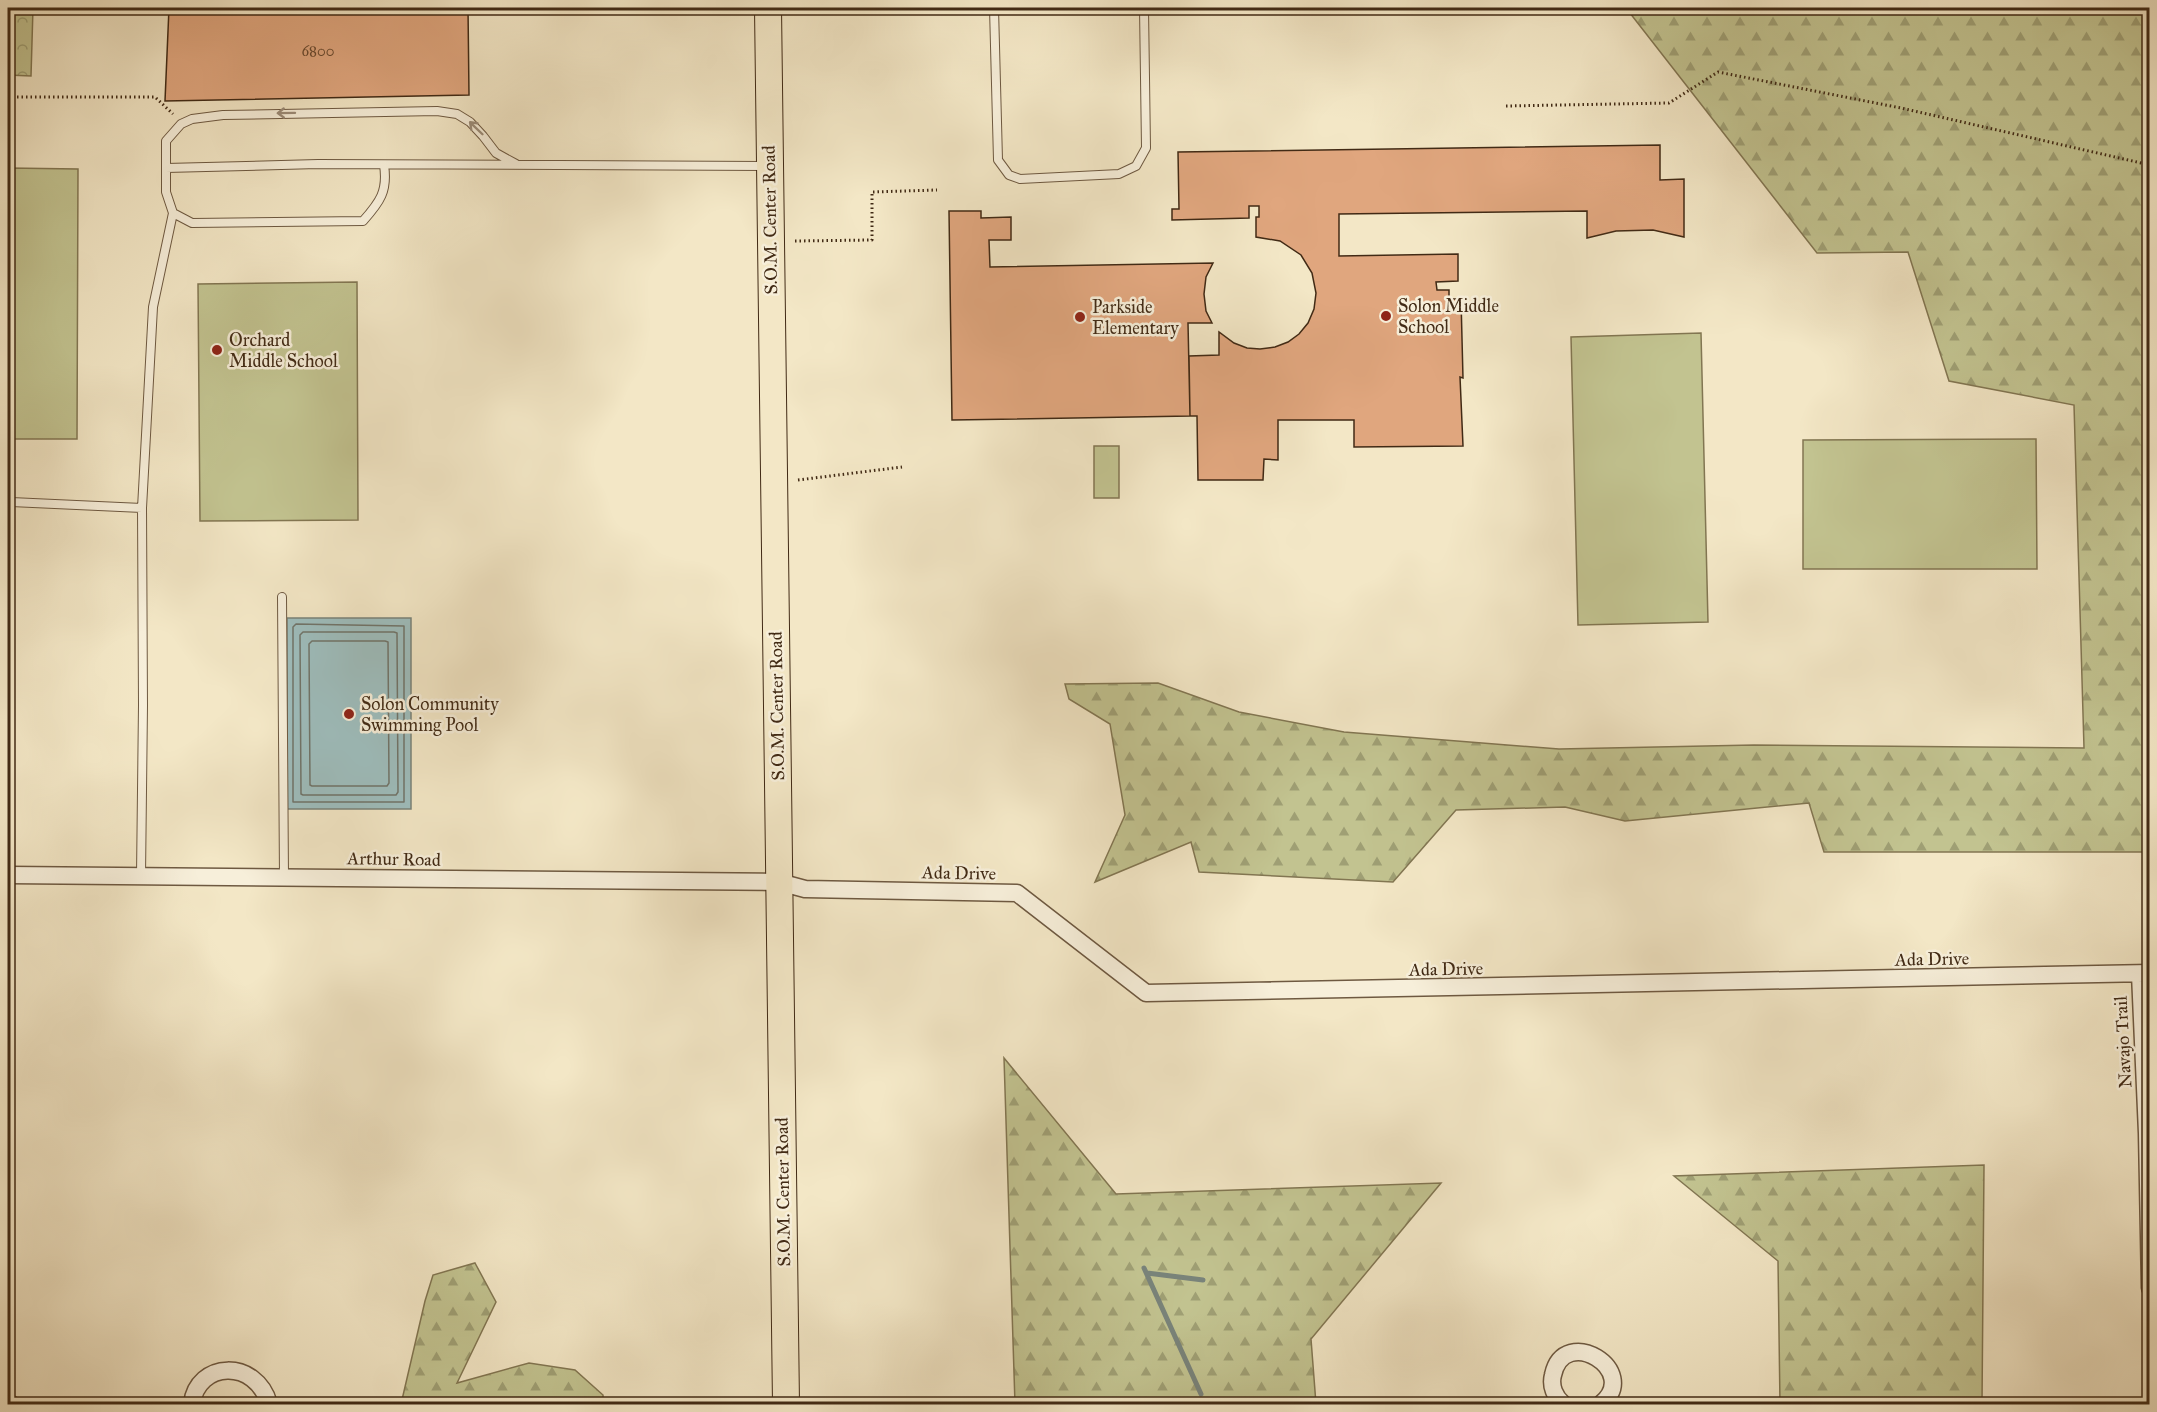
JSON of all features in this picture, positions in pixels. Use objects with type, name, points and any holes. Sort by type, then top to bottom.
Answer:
[{"type":"main road","name":"S.O.M. Center Road","points":[[768,8],[786,1404]]},
{"type":"street","name":"Arthur Road","points":[[8,875],[779,882]]},
{"type":"street","name":"Ada Drive","points":[[779,882],[805,889],[1017,893],[1146,993],[2145,973]]},
{"type":"street","name":"Navajo Trail","points":[[2145,973],[2150,1288]]},
{"type":"street","points":[[1563,1404],[1555,1395],[1552,1377],[1561,1360],[1578,1352],[1598,1356],[1610,1372],[1612,1383],[1610,1393],[1601,1404]]},
{"type":"street","points":[[192,1404],[198,1389],[205,1380],[226,1371],[238,1371],[249,1375],[266,1392],[269,1404]]},
{"type":"lane","points":[[994,8],[998,160],[1009,175],[1020,179],[1119,174],[1136,166],[1146,148],[1144,8]]},
{"type":"lane","points":[[141,876],[142,508],[153,307],[173,213],[166,192],[166,141],[181,124],[192,119],[266,113],[438,111],[457,114],[470,122],[496,153],[519,166]]},
{"type":"lane","points":[[166,168],[318,164],[769,166]]},
{"type":"lane","points":[[173,213],[192,223],[363,222],[379,204],[387,181],[384,165]]},
{"type":"lane","points":[[11,502],[142,508]]},
{"type":"lane","points":[[282,597],[284,877]]},
{"type":"path","points":[[1506,106],[1669,103],[1718,72],[1900,108],[2150,165]]},
{"type":"path","points":[[8,97],[156,97],[174,115]]},
{"type":"path","points":[[795,241],[873,240],[872,192],[938,190]]},
{"type":"path","points":[[798,480],[902,467]]},
{"type":"green space","points":[[8,8],[33,8],[31,76],[8,75]]},
{"type":"green space","points":[[1626,8],[2149,8],[2149,852],[1824,852],[1809,803],[1625,821],[1565,807],[1456,810],[1393,882],[1199,872],[1191,842],[1095,882],[1125,815],[1110,724],[1069,699],[1065,684],[1158,683],[1239,712],[1344,732],[1559,749],[1754,745],[2084,748],[2074,405],[1949,381],[1908,252],[1817,253]]},
{"type":"green space","points":[[8,168],[78,169],[77,439],[8,439]]},
{"type":"green space","points":[[357,282],[358,520],[200,521],[198,284]]},
{"type":"green space","points":[[1701,333],[1708,622],[1578,625],[1571,337]]},
{"type":"green space","points":[[2036,439],[2037,569],[1803,569],[1803,440]]},
{"type":"green space","points":[[1094,446],[1119,446],[1119,498],[1094,498]]},
{"type":"green space","points":[[1004,1058],[1116,1194],[1441,1183],[1311,1339],[1316,1404],[1015,1404]]},
{"type":"green space","points":[[1984,1165],[1982,1404],[1780,1404],[1778,1261],[1674,1176]]},
{"type":"green space","points":[[475,1263],[496,1302],[457,1383],[529,1363],[575,1370],[603,1395],[603,1404],[401,1404],[433,1275]]},
{"type":"water","name":"Solon Community Swimming Pool","points":[[287,618],[411,618],[411,809],[287,809]]},
{"type":"building","points":[[169,8],[468,8],[469,95],[165,101]]},
{"type":"building","name":"Solon Middle School","points":[[1660,145],[1660,180],[1684,179],[1684,237],[1653,230],[1616,231],[1587,238],[1587,211],[1339,214],[1339,256],[1458,254],[1458,281],[1436,282],[1437,290],[1449,290],[1449,299],[1461,299],[1463,378],[1460,377],[1463,446],[1354,447],[1354,420],[1278,420],[1278,460],[1264,459],[1263,480],[1198,480],[1197,416],[1190,416],[1189,356],[1219,355],[1219,332],[1234,343],[1247,348],[1275,347],[1288,342],[1308,323],[1314,309],[1316,293],[1312,273],[1301,255],[1280,241],[1256,237],[1256,217],[1259,217],[1259,206],[1249,206],[1249,218],[1172,220],[1172,209],[1179,209],[1178,152]]},
{"type":"building","name":"Parkside Elementary","points":[[949,211],[981,211],[981,218],[1011,217],[1011,240],[989,240],[990,267],[1213,263],[1206,277],[1204,294],[1206,311],[1212,323],[1188,323],[1190,416],[952,420]]},
{"type":"waterway","points":[[1144,1268],[1201,1394]]},
{"type":"waterway","points":[[1147,1273],[1203,1280]]},
{"type":"place","name":"Solon Middle School","points":[[1386,316]]},
{"type":"place","name":"Parkside Elementary","points":[[1080,317]]},
{"type":"place","name":"Orchard Middle School","points":[[217,350]]},
{"type":"place","name":"Solon Community Swimming Pool","points":[[349,714]]}]
